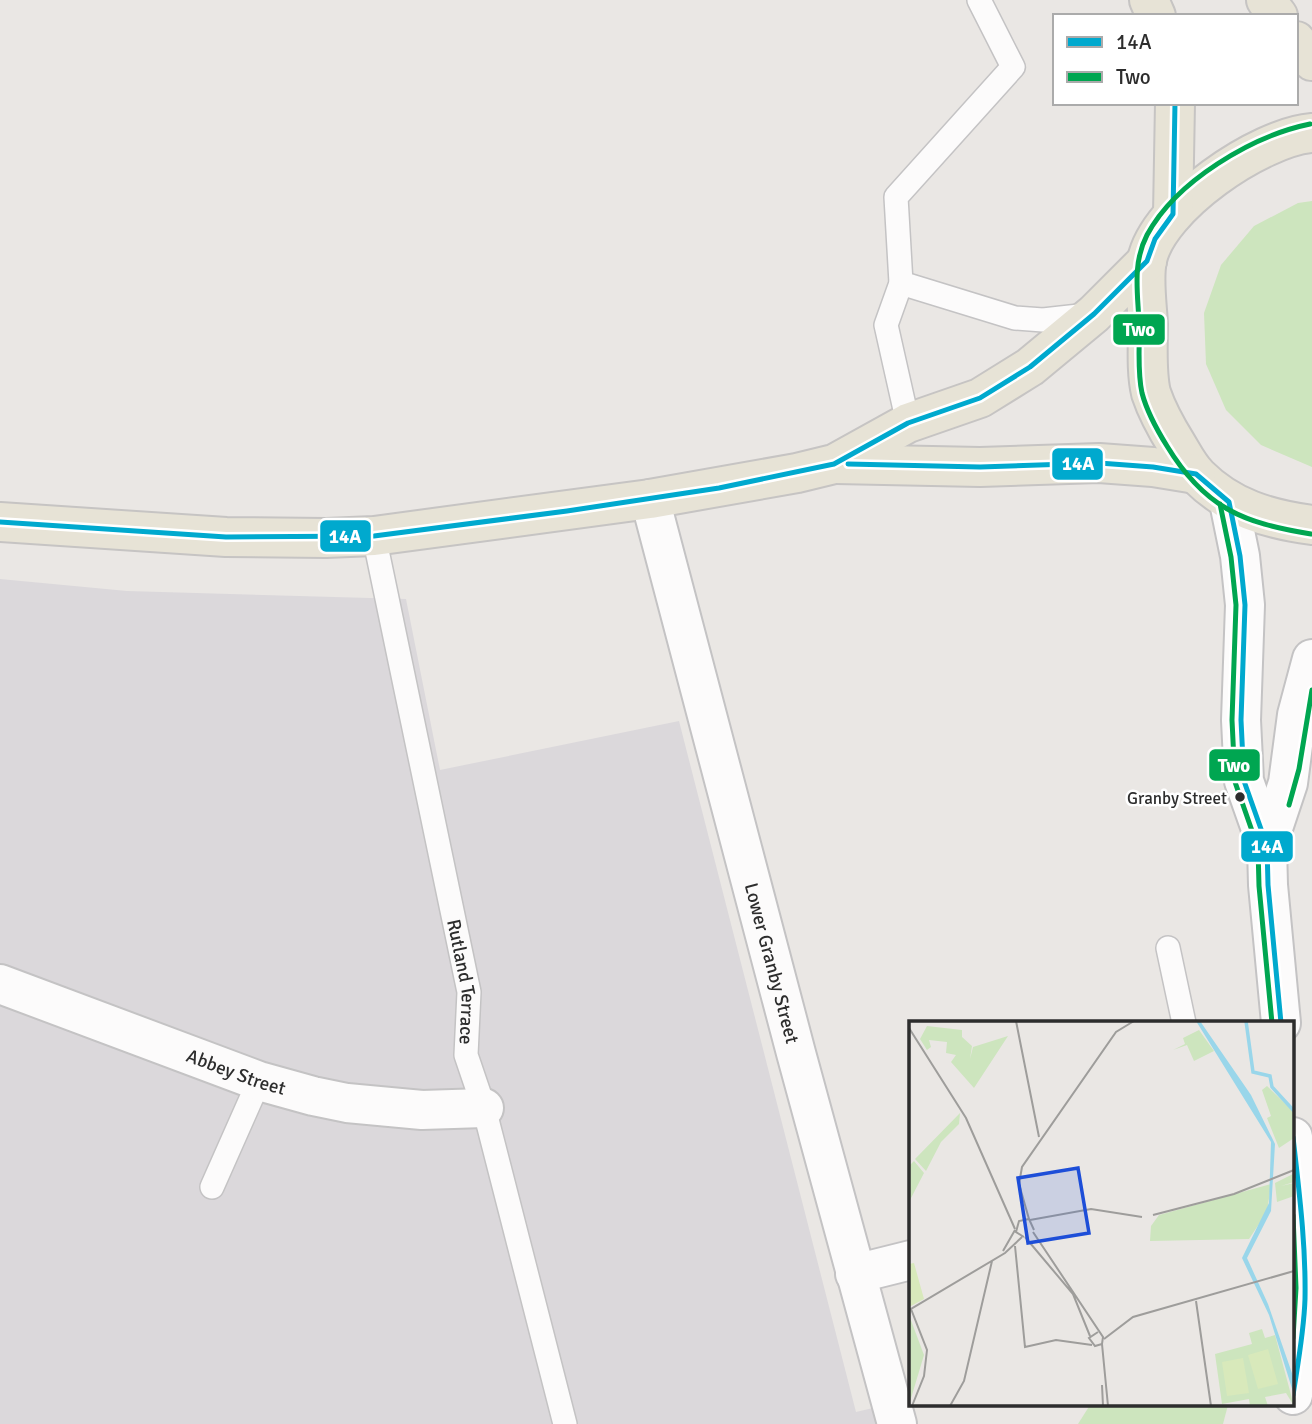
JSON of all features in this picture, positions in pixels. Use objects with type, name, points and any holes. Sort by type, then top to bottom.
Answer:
[{"type":"main road","points":[[1298,44],[1312,61]]},
{"type":"main road","points":[[1173,215],[1175,105]]},
{"type":"main road","points":[[1312,132],[1296,134],[1260,149],[1225,169],[1173,215],[1155,239],[1147,261],[1151,391],[1165,425],[1196,474],[1229,502],[1280,520],[1312,524]]},
{"type":"main road","points":[[834,464],[908,423],[979,398],[1030,367],[1094,314],[1147,261]]},
{"type":"main road","points":[[0,522],[226,537],[326,538],[374,536],[650,499],[744,484],[834,464],[980,467],[1099,463],[1153,467],[1196,474]]},
{"type":"street","name":"Lower Granby Street","points":[[650,499],[855,1275],[897,1424]]},
{"type":"street","points":[[1229,502],[1240,556],[1245,605],[1241,720],[1244,781],[1267,846],[1281,1021]]},
{"type":"street","points":[[1267,846],[1288,783],[1297,715],[1312,659]]},
{"type":"street","name":"Abbey Street","points":[[0,984],[259,1081],[347,1103],[422,1110],[484,1108]]},
{"type":"street","points":[[1294,1153],[1309,1289],[1294,1388]]},
{"type":"street","points":[[855,1275],[909,1261]]},
{"type":"street","points":[[1286,1424],[1291,1406]]},
{"type":"lane","points":[[908,423],[886,325],[901,283],[896,197],[1013,67],[979,0]]},
{"type":"lane","points":[[901,283],[1015,318],[1043,320],[1094,314]]},
{"type":"lane","name":"Rutland Terrace","points":[[374,536],[469,992],[466,1055],[484,1108],[565,1424]]},
{"type":"lane","points":[[1168,948],[1184,1021]]},
{"type":"lane","points":[[212,1187],[259,1081]]},
{"type":"shaded area","points":[[0,579],[127,591],[406,599],[440,770],[679,721],[856,1412],[909,1399],[909,1406],[913,1406],[918,1424],[0,1424]]},
{"type":"green space","points":[[1312,201],[1312,467],[1261,445],[1226,410],[1206,364],[1204,313],[1221,265],[1254,226],[1298,203]]},
{"type":"green space","points":[[1089,1406],[1228,1406],[1223,1424],[1078,1424]]},
{"type":"transit line","name":"14A","points":[[0,522],[226,537],[374,536],[719,488],[834,464],[908,423],[980,398],[1030,367],[1094,314],[1147,261],[1155,239],[1173,214],[1175,105]]},
{"type":"transit line","name":"Two","points":[[1310,124],[1264,139],[1241,150],[1196,179],[1160,215],[1147,235],[1139,257],[1137,279],[1140,385],[1156,427],[1181,467],[1195,484],[1227,509],[1265,524],[1311,534]]},
{"type":"transit line","name":"14A","points":[[848,464],[980,467],[1099,463],[1153,467],[1196,474],[1229,502],[1240,556],[1245,605],[1241,720],[1244,781],[1267,846],[1281,1021]]},
{"type":"transit line","name":"Two","points":[[1220,504],[1231,557],[1236,605],[1232,720],[1235,782],[1258,848],[1272,1021]]},
{"type":"transit line","name":"Two","points":[[1289,805],[1299,769],[1312,690]]},
{"type":"transit line","name":"14A","points":[[1294,1146],[1305,1278],[1303,1323],[1294,1388]]},
{"type":"transit line","name":"Two","points":[[1294,1239],[1294,1321]]},
{"type":"place","name":"Granby Street","points":[[1240,797]]}]
